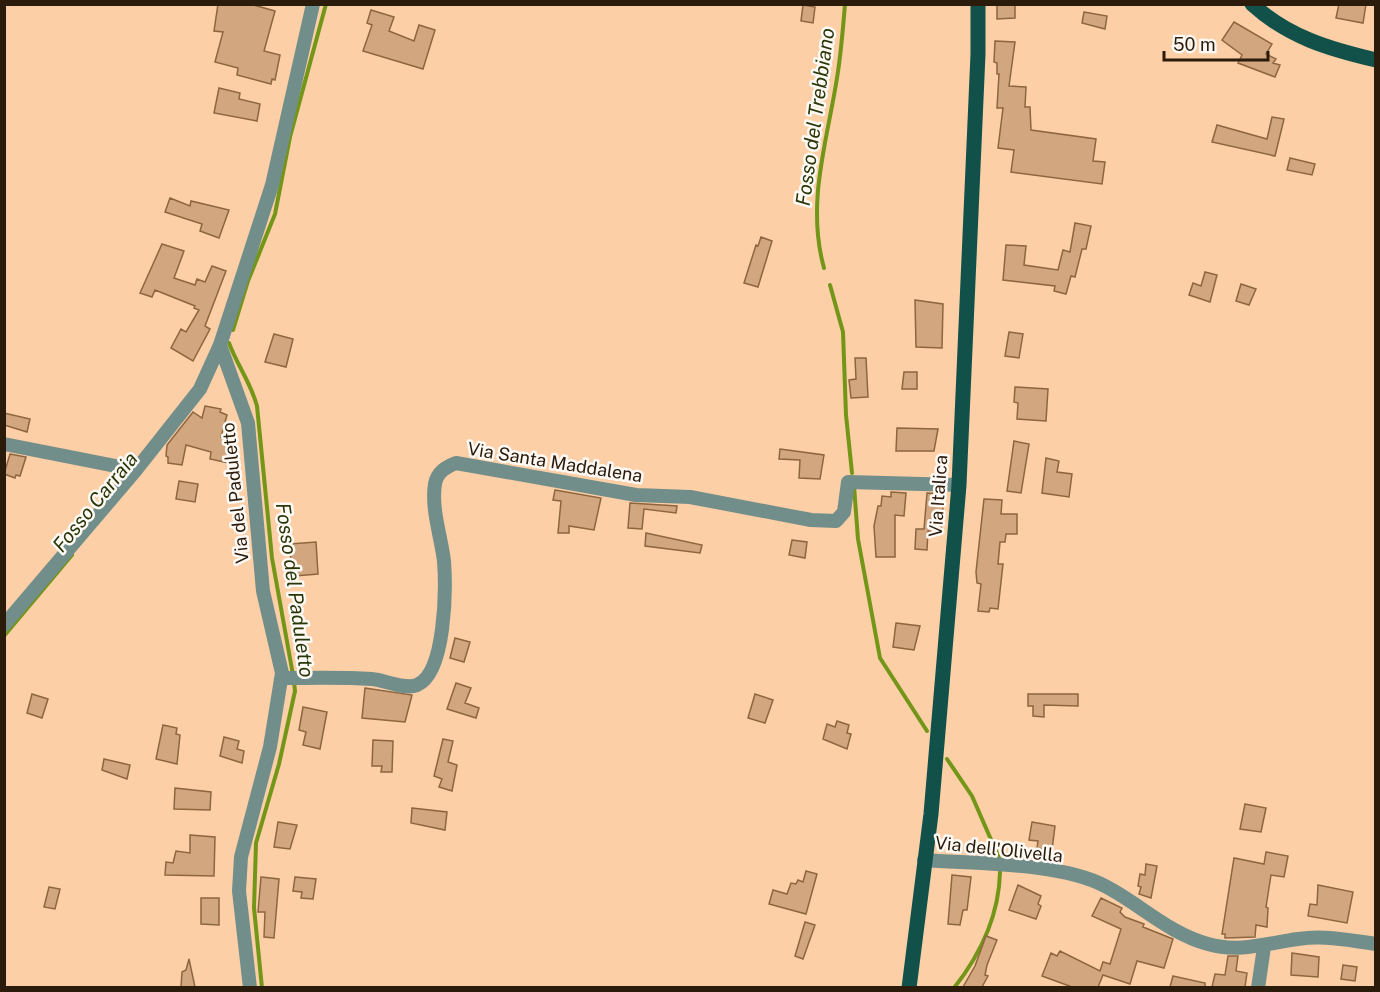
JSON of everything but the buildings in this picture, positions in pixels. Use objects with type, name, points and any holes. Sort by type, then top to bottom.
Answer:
[{"type":"main road","name":"Via Italica","points":[[909,987],[931,814],[959,485],[978,54],[978,4]]},
{"type":"main road","points":[[1252,4],[1273,22],[1300,37],[1341,52],[1376,60]]},
{"type":"street","points":[[4,625],[136,470],[200,389],[220,345],[272,185],[312,4]]},
{"type":"street","name":"Via del Paduletto","points":[[220,345],[248,423],[263,591],[289,678],[241,857],[239,891],[250,987]]},
{"type":"street","points":[[4,444],[136,470]]},
{"type":"street","name":"Via Santa Maddalena","points":[[289,678],[373,679],[410,686],[417,685],[431,674],[437,661],[444,585],[444,562],[436,513],[435,483],[443,469],[456,463],[636,495],[690,497],[811,520],[836,521],[844,512],[854,482],[959,485]]},
{"type":"street","name":"Via dell'Olivella","points":[[924,860],[1059,872],[1082,877],[1105,886],[1161,924],[1207,944],[1226,948],[1264,947],[1298,939],[1328,937],[1376,944]]},
{"type":"street","points":[[1258,987],[1264,947]]},
{"type":"waterway","name":"Fosso del Paduletto","points":[[233,330],[248,281],[275,214],[290,137],[326,4]]},
{"type":"waterway","name":"Fosso del Trebbiano","points":[[824,268],[819,244],[818,196],[842,41],[845,4]]},
{"type":"waterway","name":"Fosso del Trebbiano","points":[[830,285],[843,332],[846,415],[852,473]]},
{"type":"waterway","name":"Fosso del Paduletto","points":[[229,343],[257,406],[272,558],[293,675]]},
{"type":"waterway","name":"Fosso del Trebbiano","points":[[854,486],[858,539],[880,658],[927,731]]},
{"type":"waterway","name":"Fosso Carraia","points":[[4,636],[72,555]]},
{"type":"waterway","name":"Fosso del Paduletto","points":[[262,988],[254,908],[256,843],[279,764],[295,691],[294,682]]},
{"type":"waterway","name":"Fosso del Trebbiano","points":[[947,759],[972,796],[999,858]]},
{"type":"waterway","name":"Fosso del Trebbiano","points":[[954,988],[980,948],[992,919],[1000,872]]}]
